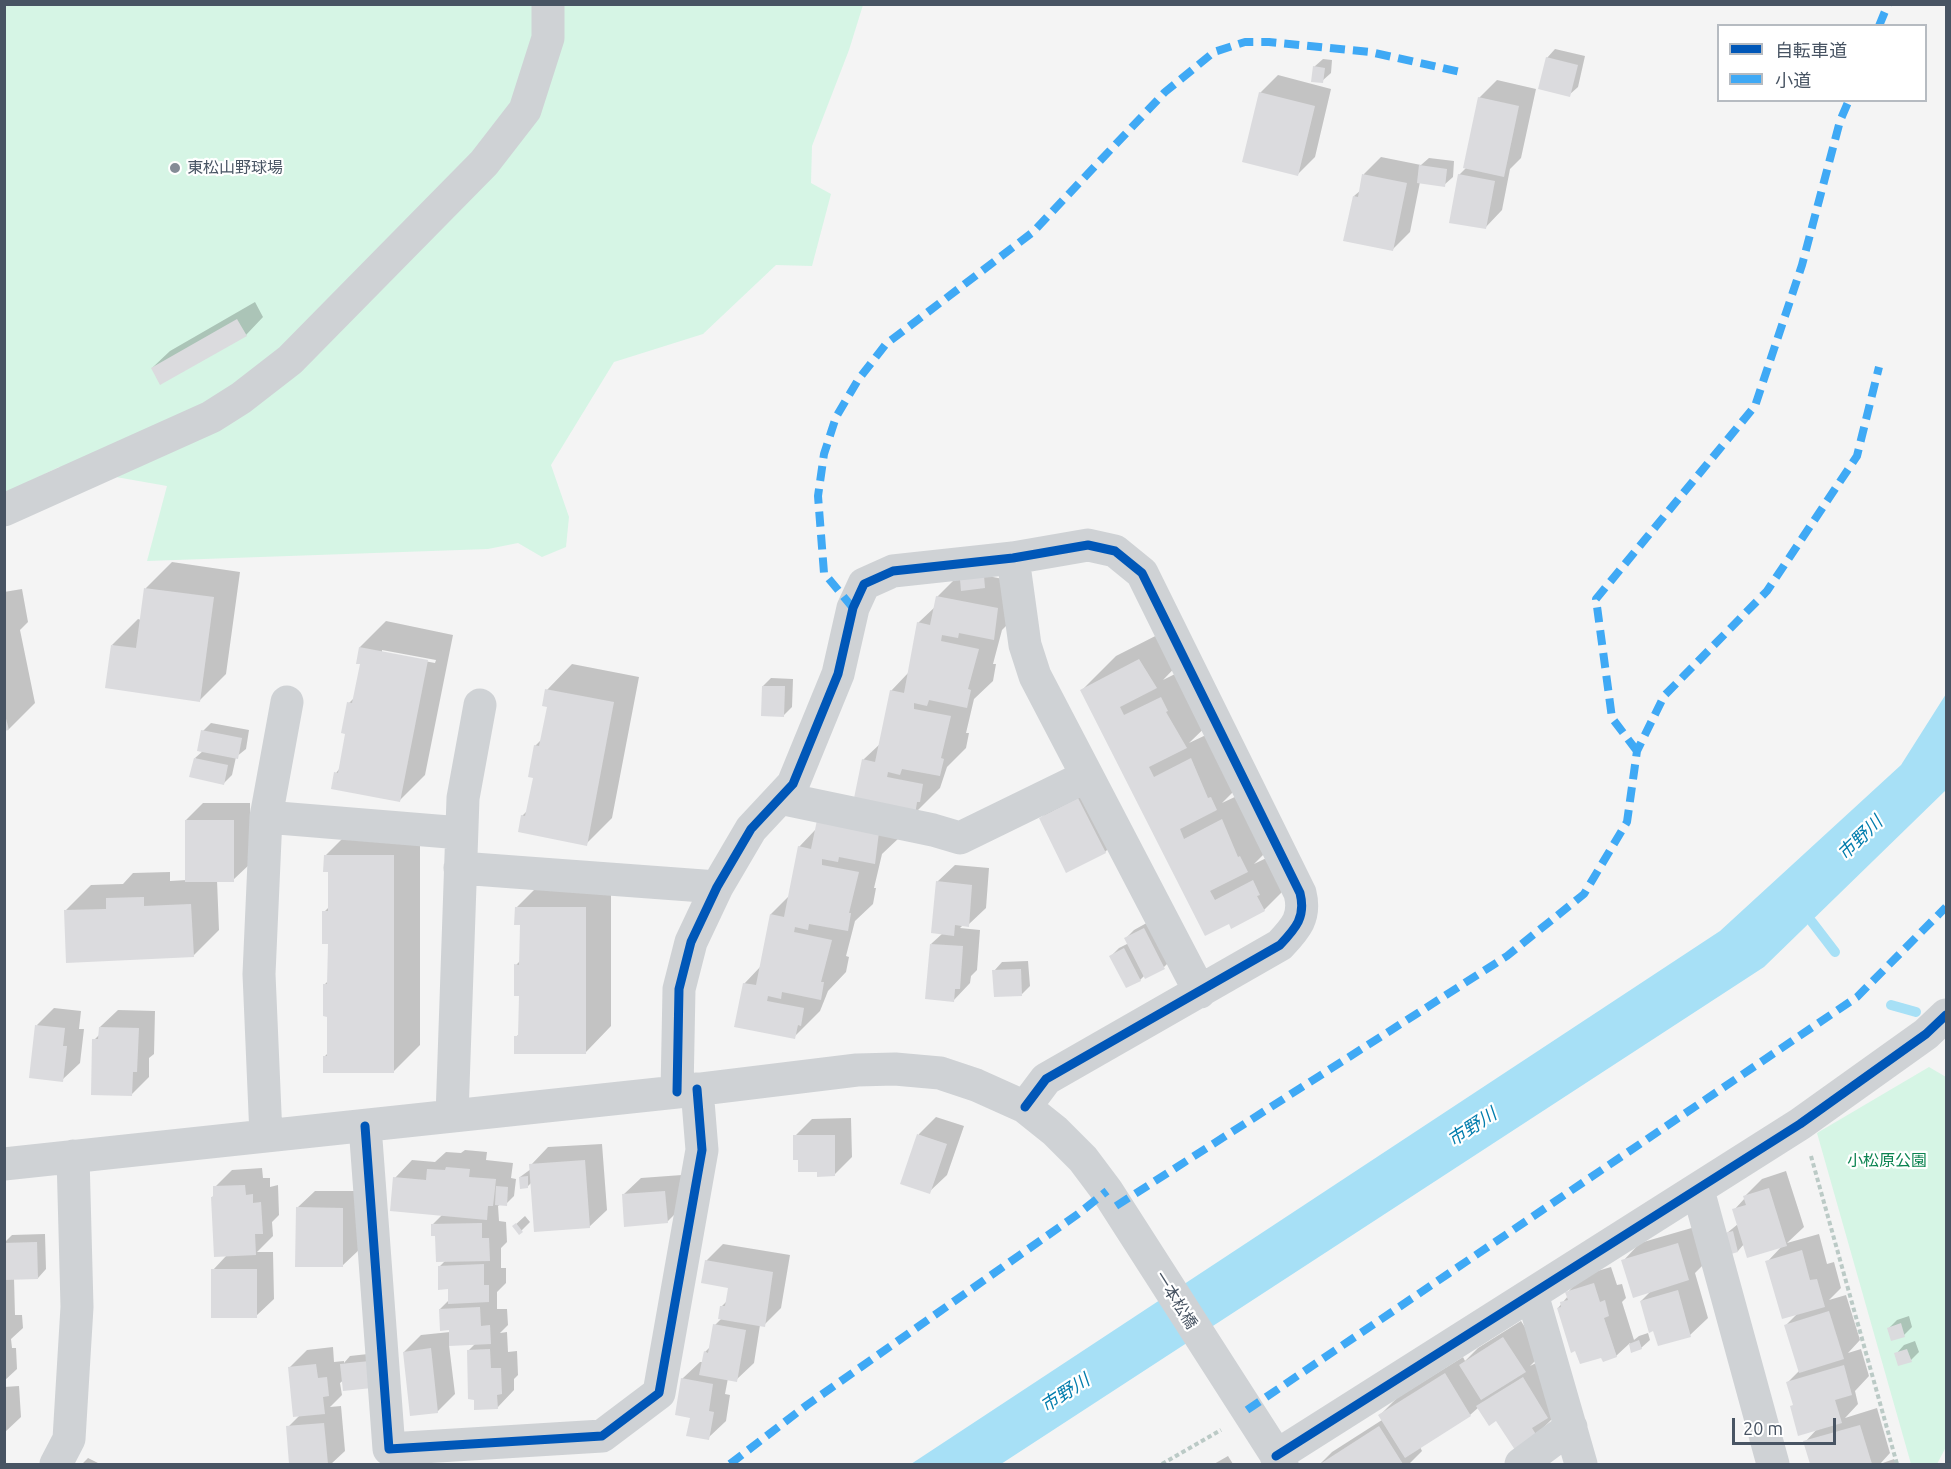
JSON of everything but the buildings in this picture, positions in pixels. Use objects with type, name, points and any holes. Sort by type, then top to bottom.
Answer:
[{"type":"street","points":[[4,510],[211,417],[241,398],[290,360],[484,163],[525,110],[548,38],[548,4]]},
{"type":"street","points":[[365,1126],[389,1449],[602,1436],[659,1393],[702,1150],[687,1091],[679,989],[691,942],[717,887],[751,830],[793,784],[838,674],[853,608],[864,584],[892,571],[1013,558],[1088,545],[1116,551],[1142,573],[1300,893],[1304,907],[1300,920],[1280,945],[1046,1079],[1025,1107]]},
{"type":"street","points":[[1013,558],[1025,645],[1035,676],[1200,992]]},
{"type":"street","points":[[266,1136],[259,974],[266,817],[287,702]]},
{"type":"street","points":[[452,1116],[463,798],[480,705]]},
{"type":"street","points":[[780,798],[933,830],[960,838],[1087,776]]},
{"type":"street","points":[[266,817],[461,833]]},
{"type":"street","points":[[459,868],[717,887]]},
{"type":"street","points":[[1279,1460],[1532,1294],[1698,1190],[1940,1032]]},
{"type":"street","name":"一本松橋","points":[[4,1164],[687,1091],[856,1070],[895,1069],[940,1072],[1025,1107],[1083,1158],[1279,1460]]},
{"type":"street","points":[[56,1464],[69,1439],[76,1318],[73,1156]]},
{"type":"street","points":[[1698,1190],[1773,1464]]},
{"type":"street","points":[[1532,1294],[1581,1464]]},
{"type":"street","points":[[1521,1464],[1571,1427]]},
{"type":"path","points":[[1800,1124],[1809,1148],[1897,1464]]},
{"type":"path","points":[[1162,1464],[1224,1428],[1241,1402]]},
{"type":"green space","points":[[4,5],[863,5],[849,50],[812,146],[811,183],[831,194],[812,266],[776,265],[703,334],[614,362],[551,465],[569,517],[566,547],[542,557],[518,543],[488,549],[147,561],[167,486],[59,467],[5,493]]},
{"type":"green space","name":"小松原公園","points":[[1929,1067],[1946,1077],[1946,1447],[1937,1464],[1911,1464],[1817,1133]]},
{"type":"water","name":"市野川","points":[[1946,694],[1946,790],[1764,967],[1001,1464],[911,1464],[1720,931],[1901,765]]},
{"type":"waterway","points":[[1812,922],[1835,952]]},
{"type":"waterway","points":[[1891,1005],[1916,1012]]},
{"type":"marked path","points":[[1880,24],[1888,4]]},
{"type":"marked path","points":[[853,608],[824,573],[818,496],[824,454],[836,417],[858,380],[886,344],[1033,232],[1165,92],[1214,52],[1245,42],[1269,42],[1370,52],[1465,73]]},
{"type":"marked path","points":[[1637,751],[1612,718],[1596,599],[1755,406],[1802,265],[1840,121],[1848,102]]},
{"type":"marked path","points":[[1116,1206],[1507,956],[1584,894],[1627,822],[1637,751],[1664,696],[1767,591],[1857,456],[1879,367]]},
{"type":"marked path","points":[[1247,1410],[1857,997],[1946,907]]},
{"type":"marked path","points":[[730,1464],[807,1405],[1078,1214],[1107,1191]]},
{"type":"cycle path","points":[[677,1092],[679,989],[691,942],[717,887],[751,829],[793,784],[838,674],[853,608],[864,584],[893,571],[1013,558],[1088,545],[1115,551],[1142,573],[1300,893],[1302,909],[1295,927],[1280,945],[1046,1079],[1025,1107]]},
{"type":"cycle path","points":[[1276,1456],[1800,1124],[1926,1034],[1946,1015]]},
{"type":"cycle path","points":[[365,1126],[389,1449],[602,1436],[659,1393],[702,1150],[697,1089]]},
{"type":"place","name":"東松山野球場","points":[[175,168]]}]
